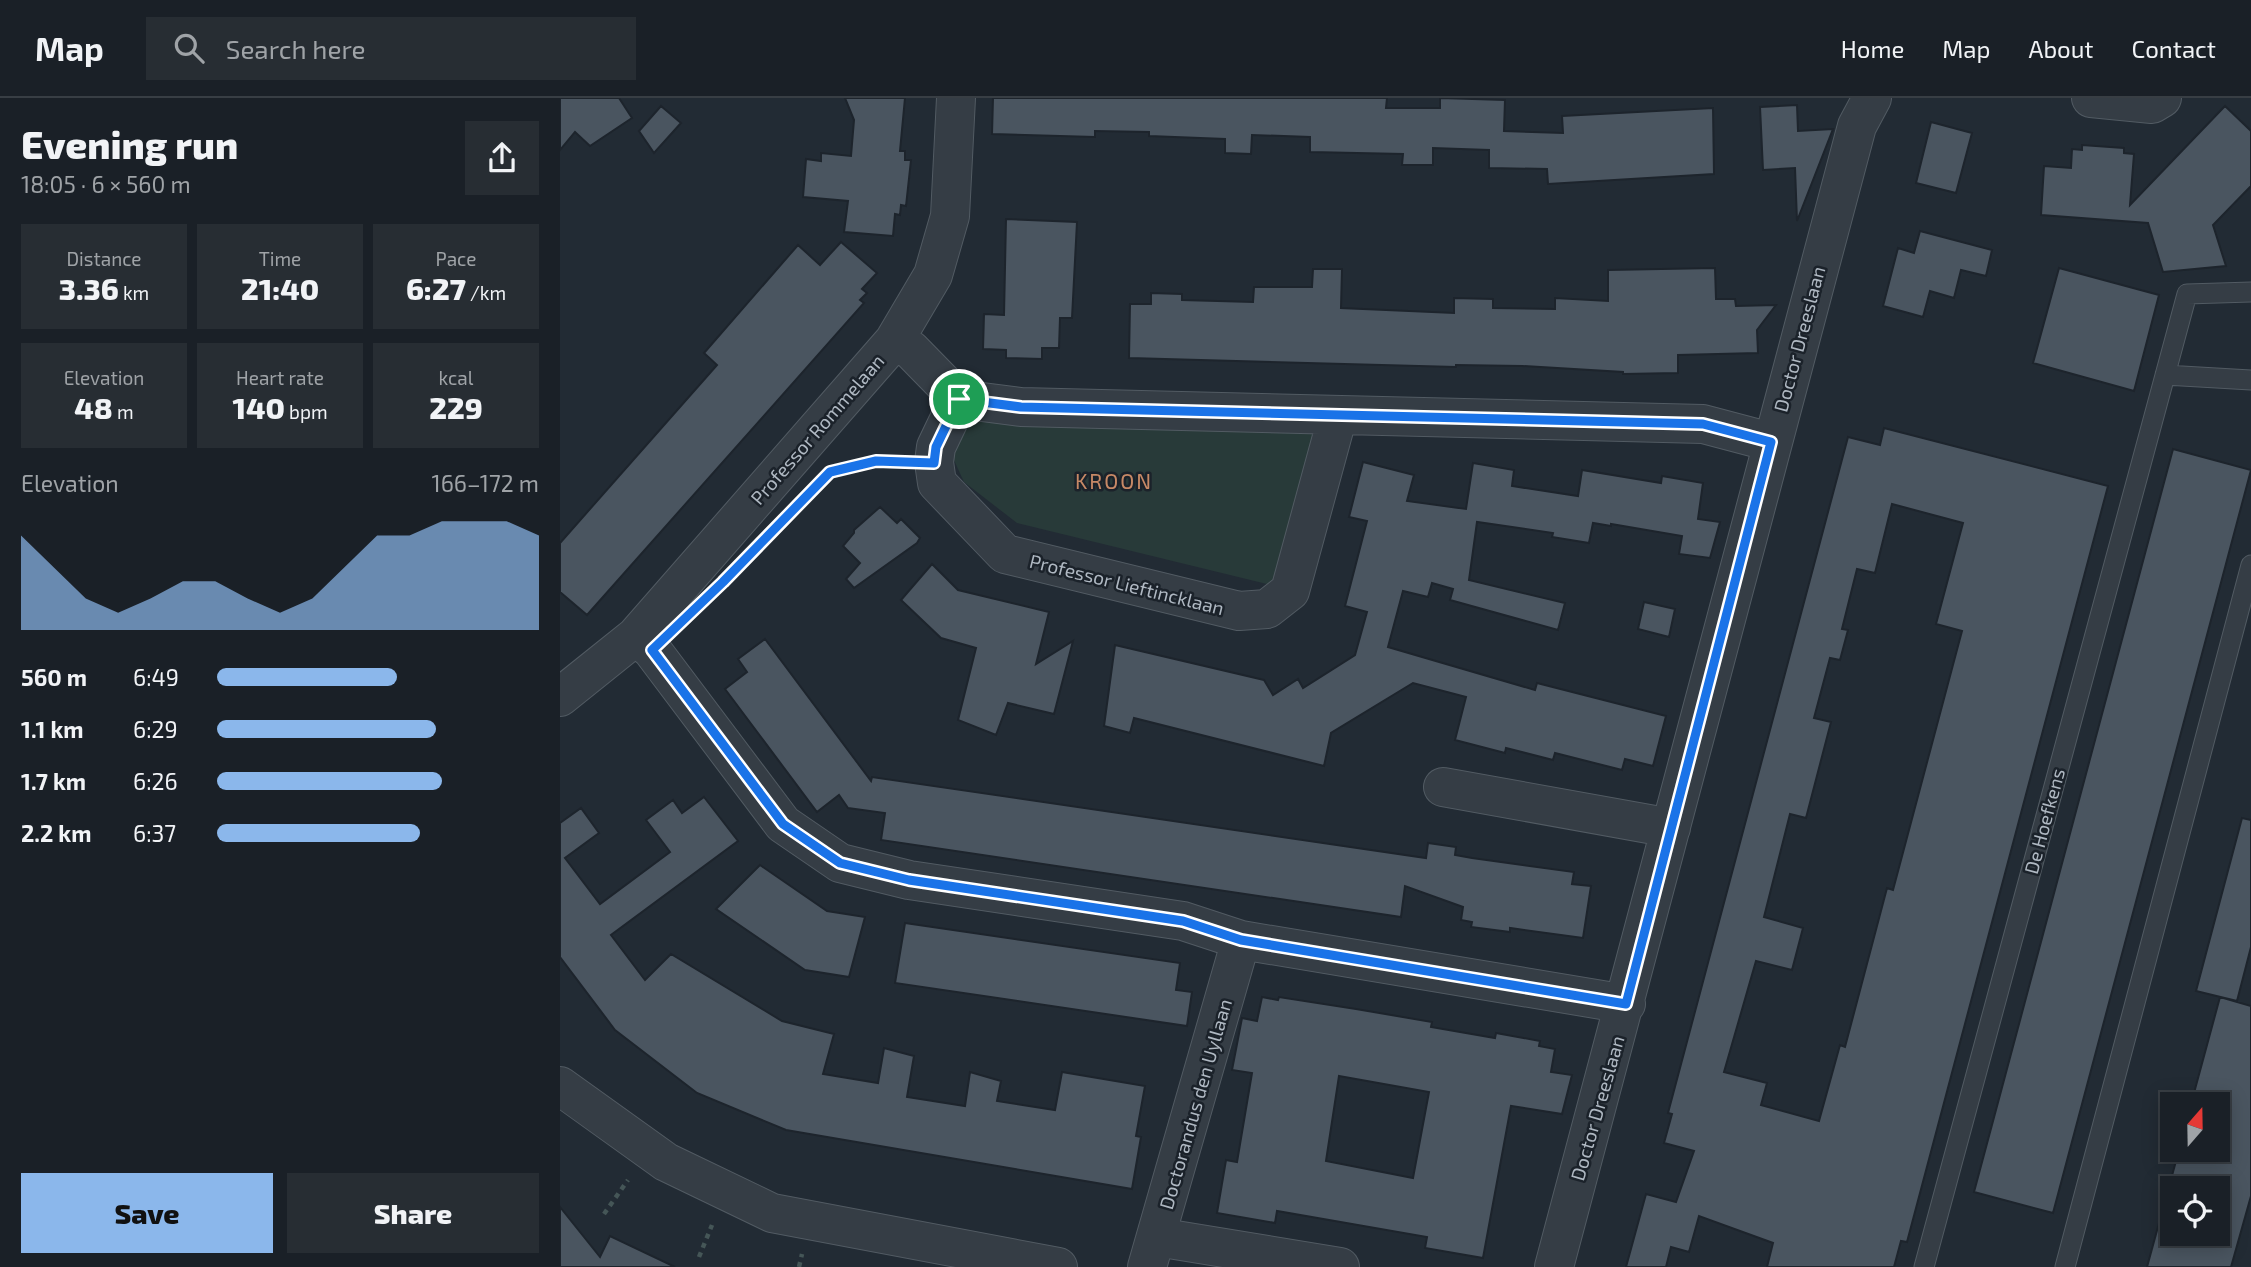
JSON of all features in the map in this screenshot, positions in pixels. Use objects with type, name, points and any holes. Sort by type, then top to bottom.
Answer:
[{"type":"street","name":"Professor Rommelaan","points":[[560,697],[636,636],[894,341],[933,275],[950,216],[956,98]]},
{"type":"street","name":"Doctor Dreeslaan","points":[[1554,1267],[1626,1004],[1771,442],[1857,126],[1872,98]]},
{"type":"street","points":[[2091,98],[2152,104],[2162,98]]},
{"type":"street","points":[[894,341],[911,350],[959,399],[1021,407],[1703,424],[1771,442]]},
{"type":"street","points":[[934,463],[936,447],[959,399]]},
{"type":"street","name":"Professor Lieftincklaan","points":[[934,463],[937,483],[1005,554],[1240,611],[1267,609],[1290,591],[1338,415]]},
{"type":"street","points":[[636,636],[652,650],[783,824],[840,863],[909,880],[1183,921],[1241,940],[1626,1004]]},
{"type":"street","points":[[1443,787],[1671,828]]},
{"type":"street","name":"Doctorandus den Uyllaan","points":[[1152,1252],[1241,940]]},
{"type":"street","points":[[561,1087],[666,1162],[772,1213],[1058,1267]]},
{"type":"street","points":[[1152,1252],[1340,1267]]},
{"type":"lane","name":"De Hoefkens","points":[[1924,1267],[2187,294],[2251,292]]},
{"type":"lane","points":[[2165,375],[2251,380]]},
{"type":"lane","points":[[2065,1267],[2251,565]]},
{"type":"path","points":[[820,482],[830,472],[876,461],[934,463]]},
{"type":"shaded area","points":[[970,414],[1324,433],[1283,588],[1017,523],[964,482],[953,458],[953,445]]},
{"type":"building","points":[[560,98],[619,98],[632,118],[590,146],[575,132],[560,150]]},
{"type":"building","points":[[845,98],[905,98],[900,151],[905,151],[905,160],[911,160],[906,206],[901,205],[900,215],[895,214],[893,236],[844,232],[848,201],[803,197],[806,159],[821,161],[821,153],[851,156],[854,120]]},
{"type":"building","points":[[993,98],[1387,98],[1386,108],[1440,108],[1440,98],[1505,100],[1504,131],[1563,133],[1562,116],[1713,108],[1714,174],[1548,184],[1547,169],[1489,168],[1489,150],[1433,148],[1433,165],[1402,165],[1403,154],[1310,152],[1310,137],[1252,135],[1251,154],[1225,153],[1225,139],[1149,136],[1149,132],[1095,131],[1095,137],[992,134]]},
{"type":"building","points":[[1797,105],[1798,131],[1833,129],[1797,221],[1795,168],[1763,170],[1760,107]]},
{"type":"building","points":[[661,106],[681,123],[654,153],[639,131]]},
{"type":"building","points":[[2225,106],[2251,131],[2251,186],[2213,225],[2226,266],[2163,272],[2148,223],[2041,215],[2044,166],[2071,168],[2072,149],[2082,150],[2082,145],[2124,148],[2124,153],[2134,154],[2130,205]]},
{"type":"building","points":[[1931,122],[1972,133],[1956,193],[1916,183]]},
{"type":"building","points":[[1006,219],[1077,222],[1072,318],[1060,318],[1059,348],[1042,348],[1042,359],[1006,358],[1006,350],[983,349],[984,314],[1004,315]]},
{"type":"building","points":[[1920,231],[1992,250],[1986,276],[1961,270],[1954,298],[1930,291],[1923,317],[1883,306],[1898,248],[1914,253]]},
{"type":"building","points":[[841,242],[877,273],[862,289],[867,293],[860,300],[864,303],[587,615],[560,592],[560,543],[717,365],[704,353],[798,245],[820,265]]},
{"type":"building","points":[[1715,268],[1716,299],[1735,299],[1736,306],[1776,305],[1757,330],[1758,353],[1678,355],[1678,373],[1623,374],[1522,366],[1456,367],[1129,358],[1130,304],[1151,304],[1151,293],[1182,294],[1182,300],[1253,302],[1254,287],[1312,287],[1313,269],[1342,269],[1341,308],[1454,313],[1454,298],[1493,299],[1493,308],[1555,309],[1555,298],[1608,301],[1608,270]]},
{"type":"building","points":[[2059,268],[2159,295],[2134,391],[2033,363]]},
{"type":"building","points":[[1884,428],[2108,486],[1907,1242],[1901,1241],[1894,1267],[1767,1267],[1773,1243],[1699,1216],[1689,1252],[1671,1247],[1666,1267],[1626,1267],[1646,1194],[1676,1202],[1694,1151],[1664,1143],[1672,1114],[1668,1113],[1848,437],[1880,445]],"holes":[[[1892,504],[1963,523],[1936,624],[1962,631],[1893,890],[1887,888],[1845,1047],[1840,1045],[1819,1121],[1761,1105],[1767,1083],[1724,1072],[1756,961],[1792,970],[1803,928],[1764,917],[1790,814],[1806,818],[1831,722],[1814,718],[1830,658],[1840,660],[1848,630],[1842,629],[1857,569],[1875,573]]]},
{"type":"building","points":[[2173,449],[2251,470],[2053,1213],[1974,1192]]},
{"type":"building","points":[[1363,462],[1414,475],[1407,501],[1466,509],[1473,463],[1514,470],[1512,486],[1578,496],[1582,470],[1661,483],[1662,476],[1703,483],[1698,519],[1720,522],[1710,558],[1679,554],[1682,536],[1611,524],[1593,523],[1589,543],[1552,537],[1553,533],[1477,522],[1469,580],[1565,603],[1558,630],[1450,600],[1453,589],[1432,583],[1428,597],[1403,591],[1388,647],[1535,690],[1537,683],[1666,716],[1653,766],[1625,759],[1622,770],[1555,753],[1553,760],[1506,748],[1505,753],[1455,740],[1466,697],[1413,683],[1331,733],[1324,766],[1134,718],[1130,733],[1104,726],[1115,645],[1264,680],[1273,695],[1298,679],[1303,688],[1355,655],[1367,612],[1345,606],[1367,521],[1349,517]]},
{"type":"building","points":[[880,507],[897,523],[901,519],[920,538],[917,543],[854,588],[846,579],[860,563],[843,546],[854,530]]},
{"type":"building","points":[[932,564],[958,590],[1049,612],[1036,664],[1073,641],[1054,714],[1008,703],[996,735],[958,720],[976,648],[941,638],[901,600]]},
{"type":"building","points":[[1644,602],[1675,609],[1669,637],[1638,629]]},
{"type":"building","points":[[765,639],[871,781],[872,777],[1426,858],[1428,843],[1456,847],[1455,855],[1574,872],[1572,884],[1591,886],[1583,938],[1510,928],[1510,932],[1471,927],[1472,922],[1461,920],[1463,907],[1405,886],[1401,917],[881,840],[885,813],[848,808],[839,795],[817,812],[725,689],[747,672],[738,659]]},
{"type":"building","points":[[704,797],[738,841],[611,935],[645,980],[671,954],[782,1021],[834,1034],[823,1074],[878,1083],[884,1048],[914,1056],[907,1097],[965,1106],[970,1072],[1001,1081],[997,1101],[1055,1110],[1062,1072],[1145,1086],[1136,1136],[1141,1137],[1132,1189],[786,1130],[697,1093],[615,1030],[560,957],[560,823],[581,808],[599,833],[565,858],[600,904],[670,852],[646,820],[673,800],[682,813]]},
{"type":"building","points":[[2242,818],[2251,820],[2251,947],[2237,1001],[2196,991]]},
{"type":"building","points":[[760,865],[827,911],[865,917],[849,977],[805,970],[716,909]]},
{"type":"building","points":[[905,923],[1180,963],[1176,990],[1192,992],[1187,1026],[895,983]]},
{"type":"building","points":[[1262,997],[1278,1000],[1279,997],[1432,1022],[1431,1027],[1495,1038],[1496,1033],[1540,1041],[1539,1046],[1555,1049],[1551,1072],[1572,1075],[1562,1114],[1511,1106],[1483,1258],[1425,1248],[1427,1237],[1277,1211],[1275,1223],[1217,1213],[1226,1160],[1237,1162],[1252,1073],[1232,1070],[1242,1018],[1257,1021]],"holes":[[[1339,1076],[1429,1092],[1413,1178],[1326,1161]]]},
{"type":"building","points":[[2220,997],[2251,1006],[2251,1196],[2231,1267],[2147,1267],[2160,1219],[2160,1246],[2230,1246],[2230,1176],[2172,1176],[2176,1162],[2230,1162],[2230,1092],[2194,1092]]},
{"type":"building","points":[[560,1207],[600,1257],[610,1236],[675,1267],[560,1267]]},
{"type":"district","name":"KROON","points":[[1114,480]]},
{"type":"route","points":[[959,399],[1021,407],[1703,424],[1771,442],[1626,1004],[1241,940],[1183,921],[909,880],[840,863],[783,824],[652,650],[723,582],[830,472],[876,461],[934,463],[936,447],[959,399]]}]
